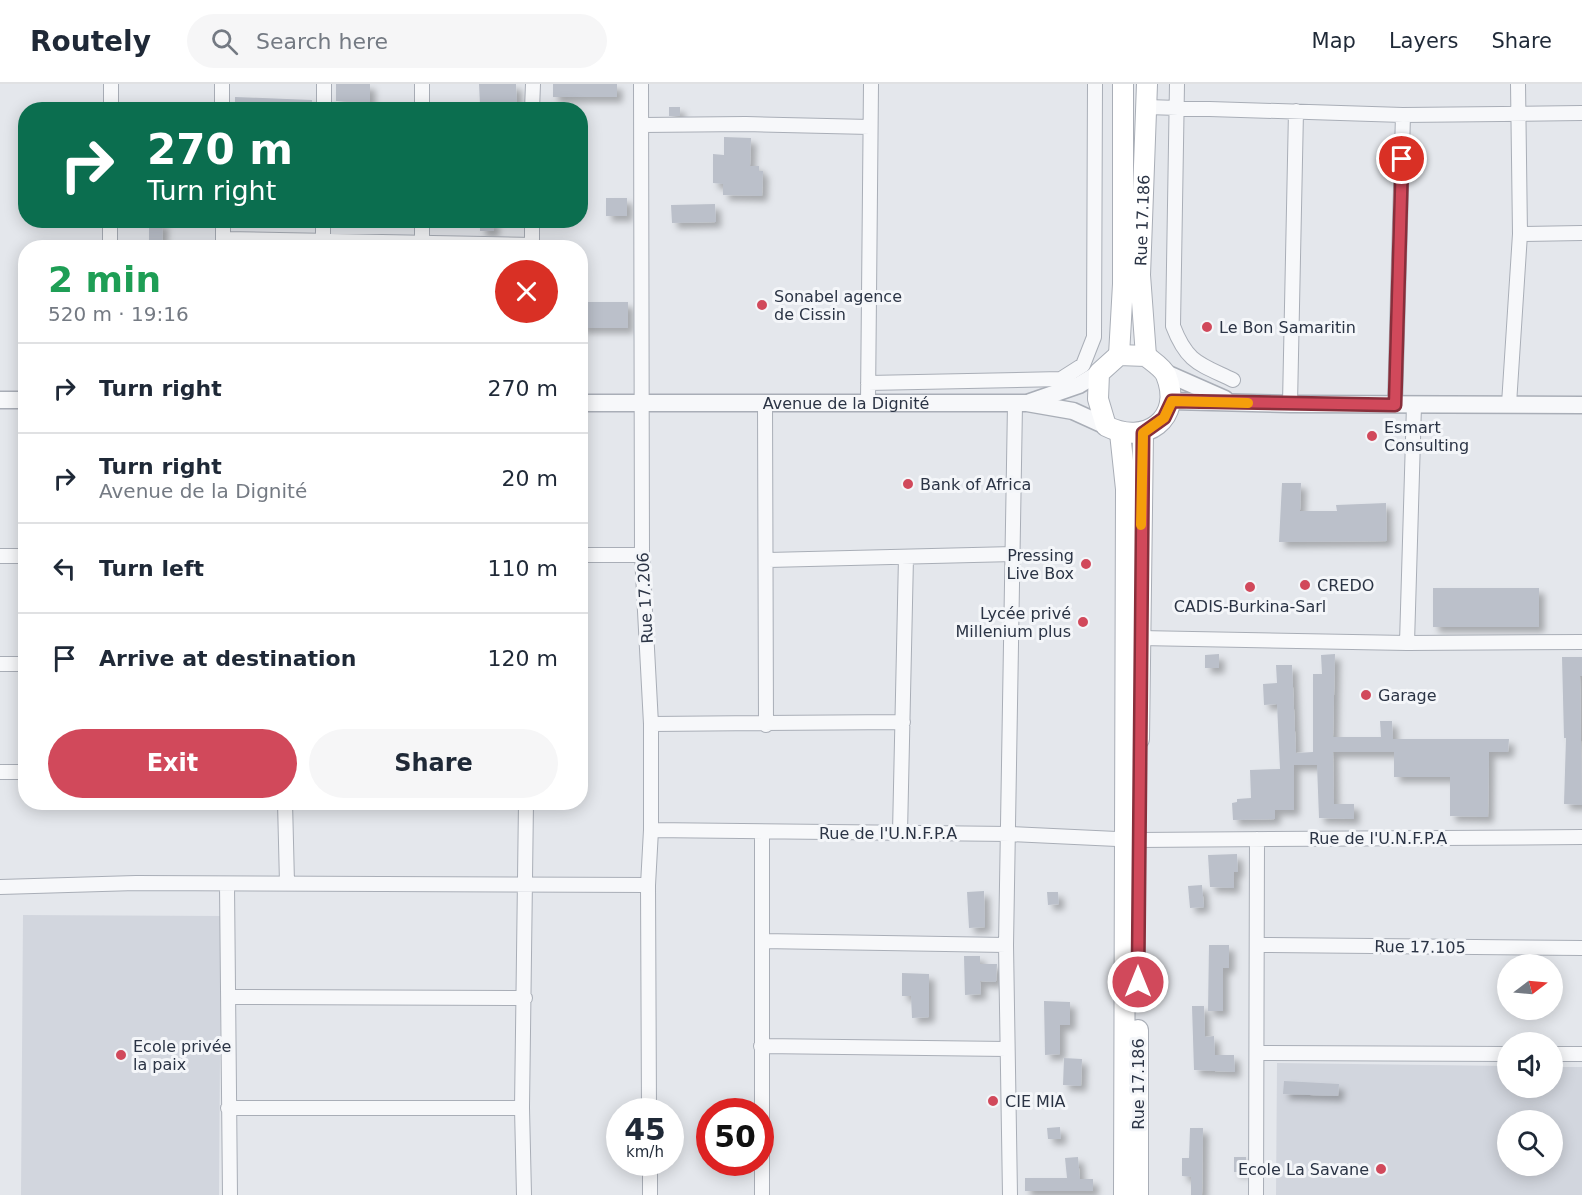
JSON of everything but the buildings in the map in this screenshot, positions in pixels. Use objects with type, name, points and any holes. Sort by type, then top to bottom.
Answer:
[{"type":"main road","points":[[1123,84],[1123,284],[1119,355],[1099,374],[1098,399],[1113,429],[1126,489],[1131,840],[1124,1195]]},
{"type":"main road","name":"Rue 17.186","points":[[1146,356],[1140,275],[1147,84]]},
{"type":"main road","points":[[1113,429],[1143,433],[1164,418],[1172,401],[1166,373],[1146,356],[1119,355]]},
{"type":"main road","name":"Rue 17.186","points":[[1138,1195],[1131,840],[1140,638],[1143,433]]},
{"type":"street","points":[[111,84],[111,102]]},
{"type":"street","points":[[222,84],[222,102]]},
{"type":"street","points":[[324,84],[324,102]]},
{"type":"street","points":[[422,84],[422,102]]},
{"type":"street","points":[[532,84],[532,102]]},
{"type":"street","name":"Rue 17.206","points":[[641,84],[643,125],[642,555],[651,724],[651,830],[648,885],[650,1098]]},
{"type":"street","points":[[868,401],[871,84]]},
{"type":"street","points":[[868,383],[1061,379],[1083,365],[1094,337],[1095,84]]},
{"type":"street","points":[[1177,84],[1173,326],[1181,346],[1190,358],[1233,380]]},
{"type":"street","points":[[1509,404],[1520,234],[1518,84]]},
{"type":"street","points":[[1147,107],[1403,115],[1582,113]]},
{"type":"street","points":[[1290,404],[1296,111]]},
{"type":"street","points":[[1395,405],[1403,115]]},
{"type":"street","points":[[643,125],[746,124],[870,127]]},
{"type":"street","points":[[1520,234],[1582,234]]},
{"type":"street","points":[[1166,373],[1234,403]]},
{"type":"street","points":[[1010,1195],[1006,945],[1014,554],[1021,403],[1079,385],[1099,374]]},
{"type":"street","points":[[0,400],[18,400]]},
{"type":"street","name":"Avenue de la Dignité","points":[[588,403],[868,401],[1021,403],[1073,411],[1113,429]]},
{"type":"street","points":[[1172,401],[1290,404],[1582,405]]},
{"type":"street","points":[[765,402],[768,560],[766,725]]},
{"type":"street","points":[[1407,643],[1414,405]]},
{"type":"street","points":[[768,560],[1014,554]]},
{"type":"street","points":[[588,555],[642,555]]},
{"type":"street","points":[[0,556],[18,556]]},
{"type":"street","points":[[900,833],[906,557]]},
{"type":"street","points":[[1140,638],[1407,643],[1582,642]]},
{"type":"street","points":[[0,664],[18,664]]},
{"type":"street","points":[[651,724],[766,725],[903,722]]},
{"type":"street","points":[[0,772],[18,772]]},
{"type":"street","points":[[285,810],[287,883]]},
{"type":"street","points":[[524,1195],[522,1108],[527,886],[526,810]]},
{"type":"street","name":"Rue de l'U.N.F.P.A","points":[[651,830],[1010,834],[1131,840],[1582,837]]},
{"type":"street","points":[[762,833],[762,1195]]},
{"type":"street","points":[[1256,1195],[1257,839]]},
{"type":"street","points":[[0,887],[136,883],[648,885]]},
{"type":"street","points":[[227,885],[230,1195]]},
{"type":"street","points":[[762,941],[1006,945]]},
{"type":"street","name":"Rue 17.105","points":[[1258,945],[1582,948]]},
{"type":"street","points":[[229,997],[525,998]]},
{"type":"street","points":[[761,1046],[1007,1048]]},
{"type":"street","points":[[1258,1053],[1497,1054]]},
{"type":"street","points":[[1563,1054],[1582,1054]]},
{"type":"street","points":[[228,1108],[522,1108]]},
{"type":"street","points":[[650,1176],[650,1195]]},
{"type":"shaded area","name":"Ecole privée la paix","points":[[23,915],[221,916],[219,1195],[21,1195]]},
{"type":"shaded area","points":[[1277,1063],[1497,1066],[1497,1098],[1563,1098],[1563,1067],[1582,1067],[1582,1195],[1276,1195]]},
{"type":"slow traffic","points":[[1141,525],[1143,433],[1164,418],[1172,401],[1248,403]]},
{"type":"place","name":"Sonabel agence de Cissin","points":[[762,305]]},
{"type":"place","name":"Le Bon Samaritin","points":[[1207,327]]},
{"type":"place","name":"Esmart Consulting","points":[[1372,436]]},
{"type":"place","name":"Bank of Africa","points":[[908,484]]},
{"type":"place","name":"Pressing Live Box","points":[[1086,564]]},
{"type":"place","name":"CREDO","points":[[1305,585]]},
{"type":"place","name":"CADIS-Burkina-Sarl","points":[[1250,587]]},
{"type":"place","name":"Lycée privé Millenium plus","points":[[1083,622]]},
{"type":"place","name":"Garage","points":[[1366,695]]},
{"type":"place","name":"Ecole privée la paix","points":[[121,1055]]},
{"type":"place","name":"CIE MIA","points":[[993,1101]]},
{"type":"place","name":"Ecole La Savane","points":[[1381,1169]]},
{"type":"route","points":[[1138,982],[1143,433],[1164,418],[1172,401],[1395,405],[1402,159]]}]
